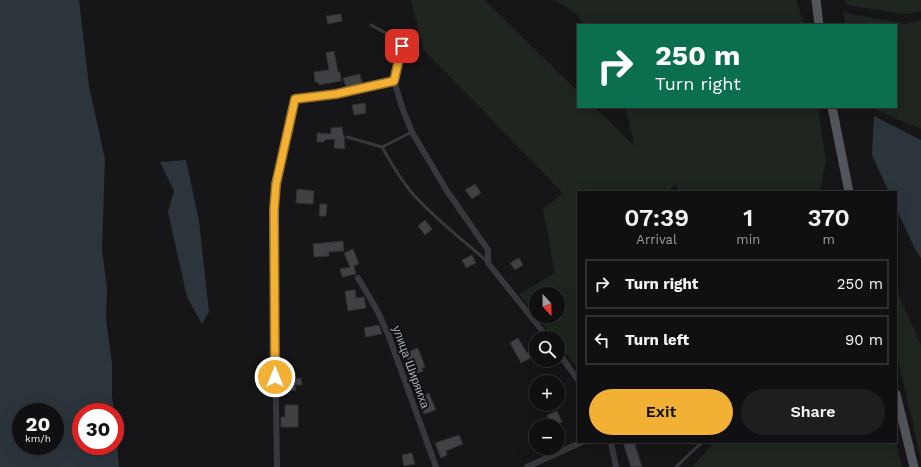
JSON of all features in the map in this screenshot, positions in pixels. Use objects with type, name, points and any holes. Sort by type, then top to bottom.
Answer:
[{"type":"main road","points":[[816,0],[819,24]]},
{"type":"main road","points":[[832,108],[849,191]]},
{"type":"main road","points":[[897,398],[914,467]]},
{"type":"street","points":[[277,467],[273,222],[276,184],[295,99],[336,94],[394,81],[412,132],[446,191],[488,250],[488,263],[542,331]]},
{"type":"street","name":"улица Ширяиха","points":[[358,278],[377,310],[388,334],[436,467]]},
{"type":"street","points":[[565,362],[577,379]]},
{"type":"street","points":[[527,467],[580,443]]},
{"type":"street","points":[[611,443],[616,467]]},
{"type":"lane","points":[[371,25],[400,41],[402,51],[394,81]]},
{"type":"lane","points":[[347,137],[382,147],[412,132]]},
{"type":"lane","points":[[382,147],[394,168],[412,193],[488,263]]},
{"type":"lane","points":[[676,467],[701,443]]},
{"type":"shaded area","points":[[0,0],[79,0],[89,86],[105,159],[102,250],[107,288],[106,319],[112,363],[113,403],[72,403],[72,455],[118,455],[119,467],[0,467]]},
{"type":"shaded area","points":[[411,0],[484,0],[577,90],[577,108],[595,108],[635,146],[625,108],[818,108],[826,162],[820,191],[679,191],[675,184],[669,191],[577,191],[577,368],[565,353],[565,331],[548,331],[542,323],[565,323],[565,287],[531,287],[555,273],[543,209],[563,193],[423,49]]},
{"type":"shaded area","points":[[555,0],[796,0],[804,24],[583,24],[577,14]]},
{"type":"shaded area","points":[[845,0],[921,0],[921,11],[908,14],[846,5]]},
{"type":"shaded area","points":[[843,12],[905,24],[921,20],[921,129],[871,108],[897,108],[897,24],[845,24]]},
{"type":"shaded area","points":[[874,116],[921,140],[921,258],[915,249],[897,210],[897,191],[889,191],[872,155]]},
{"type":"shaded area","points":[[186,160],[199,221],[209,312],[202,324],[187,297],[168,212],[174,191],[160,162]]},
{"type":"shaded area","points":[[529,288],[529,307],[519,294]]},
{"type":"shaded area","points":[[897,291],[921,345],[921,459],[897,355]]},
{"type":"shaded area","points":[[714,443],[896,443],[902,467],[692,467]]},
{"type":"building","points":[[341,14],[342,21],[328,24],[326,16]]},
{"type":"building","points":[[334,51],[341,81],[319,85],[318,82],[315,82],[314,72],[329,70],[326,53]]},
{"type":"building","points":[[360,74],[362,84],[346,87],[343,78]]},
{"type":"building","points":[[365,103],[366,113],[354,115],[352,105]]},
{"type":"building","points":[[342,127],[345,149],[334,148],[335,139],[317,142],[317,133],[331,134],[331,128]]},
{"type":"building","points":[[475,184],[481,193],[472,199],[465,190]]},
{"type":"building","points":[[297,189],[314,191],[313,204],[296,203]]},
{"type":"building","points":[[320,204],[327,204],[326,216],[319,216]]},
{"type":"building","points":[[425,220],[432,229],[425,235],[418,226]]},
{"type":"building","points":[[343,241],[344,251],[329,252],[329,256],[314,257],[313,244]]},
{"type":"building","points":[[353,249],[359,264],[354,266],[356,274],[342,277],[340,269],[350,267],[344,253]]},
{"type":"building","points":[[472,255],[476,263],[466,268],[462,260]]},
{"type":"building","points":[[519,258],[523,265],[515,270],[510,263]]},
{"type":"building","points":[[355,290],[356,298],[364,297],[366,308],[348,311],[345,291]]},
{"type":"building","points":[[379,325],[382,334],[366,337],[364,328]]},
{"type":"building","points":[[518,338],[527,353],[529,352],[529,359],[521,363],[510,343]]},
{"type":"building","points":[[418,348],[425,367],[422,368],[423,371],[413,375],[405,353]]},
{"type":"building","points":[[301,378],[302,385],[295,385],[296,390],[286,391],[285,380]]},
{"type":"building","points":[[429,393],[436,410],[424,414],[418,398]]},
{"type":"building","points":[[285,405],[298,405],[298,427],[281,427],[281,417],[285,417]]},
{"type":"building","points":[[557,411],[561,419],[549,419],[547,415]]},
{"type":"building","points":[[459,435],[463,444],[446,451],[447,455],[441,458],[435,443]]},
{"type":"building","points":[[623,443],[634,443],[642,467],[631,467]]},
{"type":"building","points":[[412,453],[415,464],[404,466],[402,455]]},
{"type":"route","points":[[275,377],[273,222],[276,184],[295,99],[336,94],[394,81],[402,46]]}]
